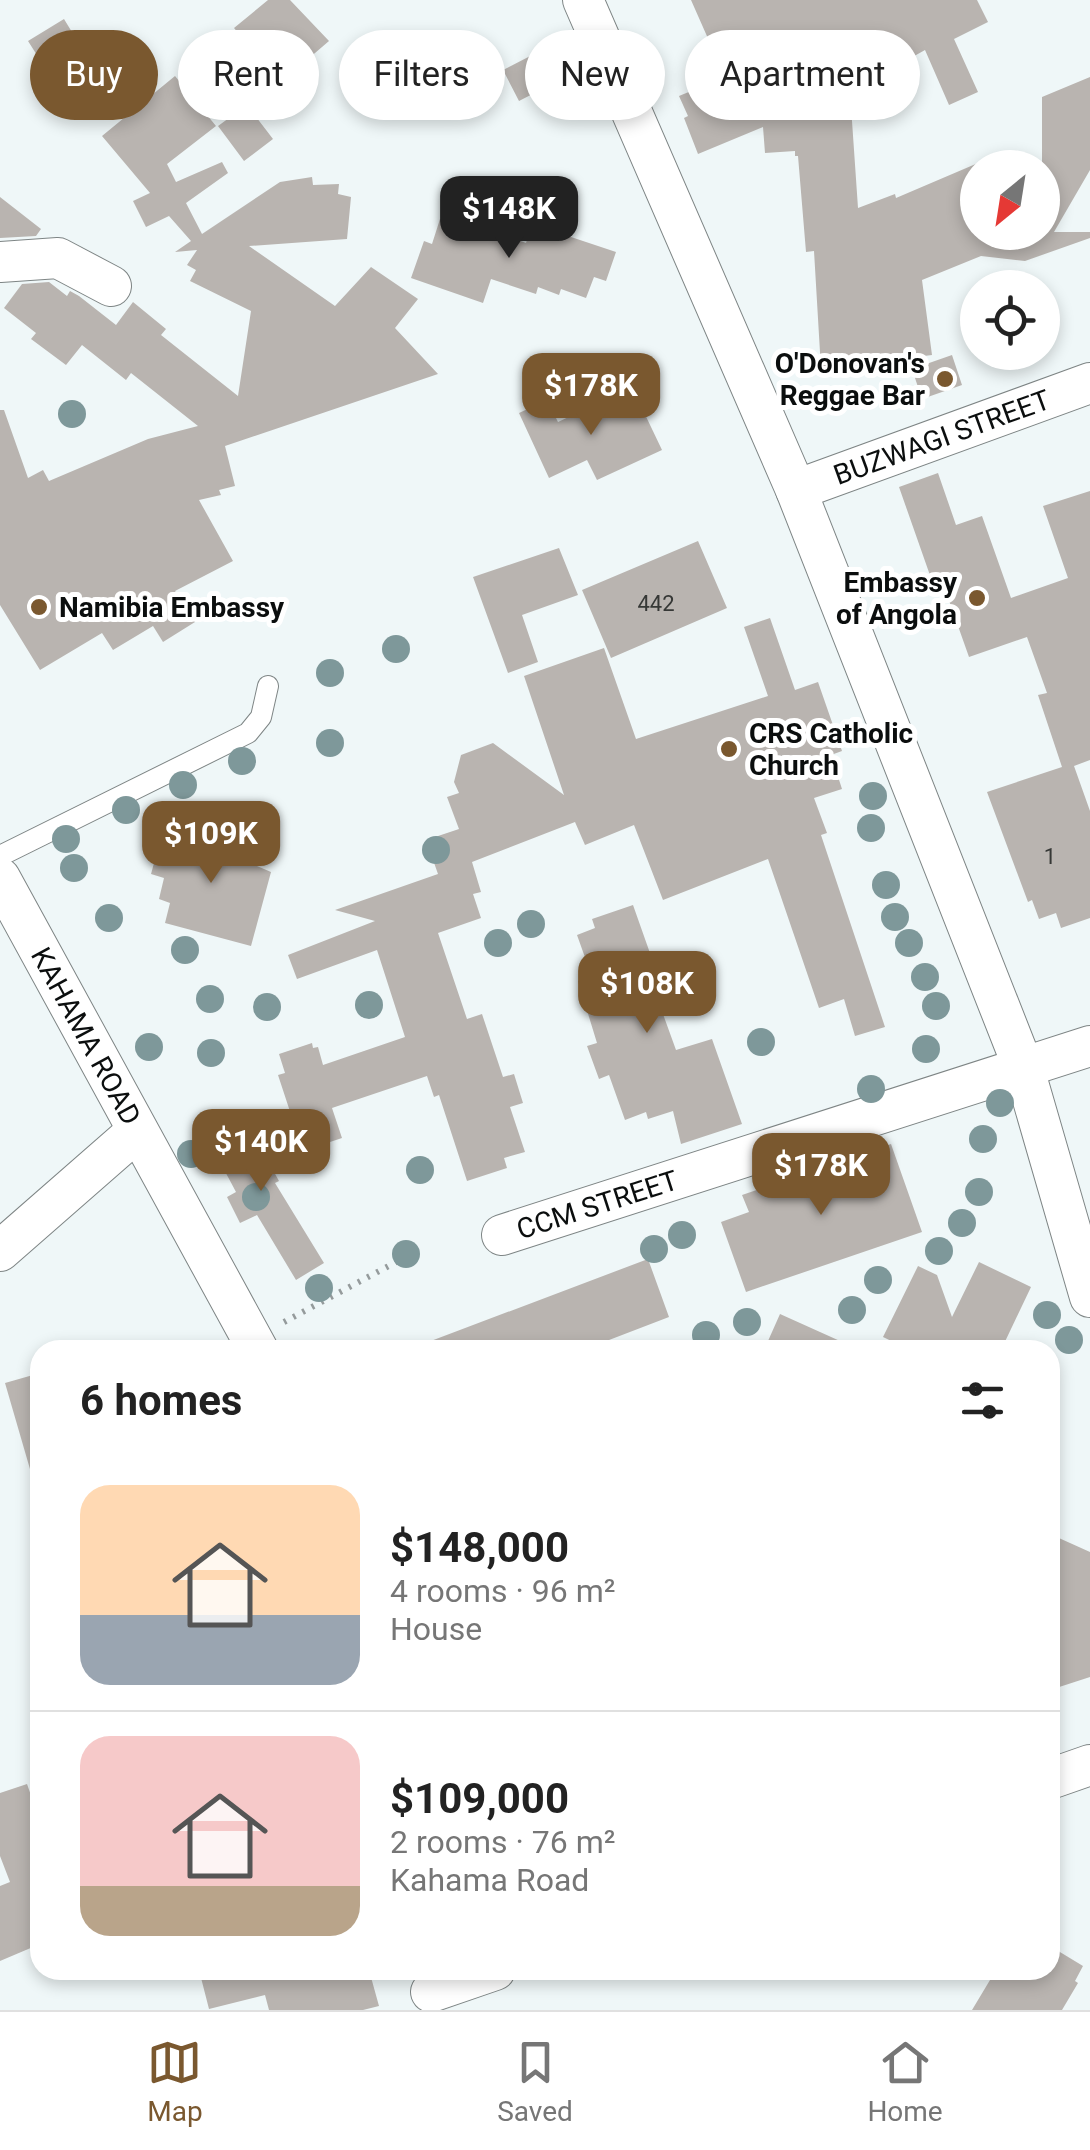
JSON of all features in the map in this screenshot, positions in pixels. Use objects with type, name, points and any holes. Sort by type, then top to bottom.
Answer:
[{"type":"street","points":[[584,0],[796,490],[1024,1070],[1090,1297]]},
{"type":"street","points":[[0,262],[58,258],[111,286]]},
{"type":"street","name":"BUZWAGI STREET","points":[[796,490],[1090,383]]},
{"type":"street","name":"KAHAMA ROAD","points":[[0,878],[136,1132],[254,1340]]},
{"type":"street","name":"CCM STREET","points":[[502,1234],[1090,1046]]},
{"type":"street","points":[[0,1251],[136,1132]]},
{"type":"street","points":[[1060,1776],[1090,1765]]},
{"type":"street","points":[[431,1991],[465,1980]]},
{"type":"lane","points":[[0,856],[248,733],[261,716],[268,686]]},
{"type":"path","points":[[263,1340],[398,1261]]},
{"type":"building","points":[[268,0],[290,0],[319,30],[236,30]]},
{"type":"building","points":[[691,0],[977,0],[988,22],[954,39],[978,92],[949,105],[925,50],[920,53],[920,30],[704,30]]},
{"type":"building","points":[[64,19],[71,30],[46,30]]},
{"type":"building","points":[[319,30],[329,41],[319,50]]},
{"type":"building","points":[[525,59],[525,98],[519,101],[505,69]]},
{"type":"building","points":[[175,76],[178,120],[211,120],[216,126],[167,164],[176,182],[222,162],[228,173],[186,203],[202,234],[280,182],[312,177],[313,185],[339,184],[338,194],[351,197],[347,239],[249,246],[335,306],[371,267],[418,299],[395,328],[438,374],[225,446],[235,486],[219,490],[221,495],[199,500],[233,561],[175,591],[195,622],[163,642],[153,626],[113,650],[102,633],[40,670],[0,605],[0,410],[4,410],[28,478],[43,470],[49,481],[148,439],[198,426],[131,373],[126,380],[82,345],[66,365],[31,339],[36,333],[4,308],[22,284],[49,282],[67,296],[70,291],[79,296],[116,325],[133,302],[166,329],[161,335],[238,396],[251,311],[190,281],[196,270],[187,265],[197,250],[175,252],[191,241],[169,216],[146,227],[133,201],[150,193],[102,136],[121,120],[158,120],[158,90]]},
{"type":"building","points":[[1090,77],[1090,170],[1060,222],[1060,150],[1042,150],[1042,97]]},
{"type":"building","points":[[684,118],[852,120],[858,208],[895,194],[896,198],[960,171],[960,250],[1056,250],[1025,261],[981,256],[922,280],[932,355],[821,369],[814,251],[806,252],[798,156],[795,151],[765,153],[763,127],[698,154]]},
{"type":"building","points":[[226,120],[258,120],[273,139],[244,161],[218,126]]},
{"type":"building","points":[[0,197],[41,229],[36,236],[0,238]]},
{"type":"building","points":[[440,219],[465,228],[467,221],[526,243],[532,224],[616,252],[606,281],[594,277],[586,298],[561,289],[559,295],[538,287],[536,294],[491,279],[483,303],[411,278],[424,241],[432,244]]},
{"type":"building","points":[[1060,232],[1090,232],[1090,238],[1060,249]]},
{"type":"building","points":[[952,355],[962,385],[922,399],[912,369]]},
{"type":"building","points":[[615,395],[624,413],[641,406],[662,450],[597,480],[587,460],[549,478],[519,413],[547,400],[558,422]]},
{"type":"building","points":[[938,473],[956,525],[982,516],[1011,598],[1068,578],[1043,506],[1090,491],[1090,760],[1074,766],[1090,811],[1090,918],[1061,928],[1056,913],[1039,919],[1032,900],[1028,902],[987,792],[1062,767],[1038,695],[1047,693],[1027,637],[969,657],[941,578],[932,581],[899,487]]},
{"type":"building","points":[[698,541],[727,608],[611,658],[582,590]]},
{"type":"building","points":[[559,548],[578,595],[522,615],[538,662],[508,673],[473,577]]},
{"type":"building","points":[[770,618],[795,690],[818,682],[842,751],[831,755],[842,789],[814,798],[827,833],[821,835],[885,1027],[855,1036],[844,999],[819,1008],[768,859],[663,900],[634,825],[585,845],[575,822],[472,862],[481,892],[473,894],[481,918],[438,933],[467,1019],[482,1014],[503,1077],[514,1074],[523,1103],[510,1107],[525,1152],[504,1158],[507,1168],[467,1181],[439,1095],[434,1097],[427,1076],[332,1108],[342,1138],[303,1151],[278,1075],[285,1073],[279,1054],[312,1043],[313,1048],[318,1047],[323,1065],[405,1037],[377,950],[297,979],[288,955],[375,921],[335,910],[438,874],[426,840],[459,829],[447,797],[459,793],[454,782],[461,755],[493,743],[564,795],[524,676],[604,648],[636,739],[768,696],[744,627]]},
{"type":"building","points":[[164,827],[260,853],[257,866],[271,872],[251,946],[165,923],[170,903],[159,899],[164,878],[151,874]]},
{"type":"building","points":[[633,905],[663,990],[655,992],[676,1050],[712,1039],[742,1124],[681,1144],[673,1111],[648,1119],[646,1112],[625,1120],[609,1075],[599,1079],[587,1046],[597,1043],[578,981],[592,977],[577,935],[595,928],[592,919]]},
{"type":"building","points":[[241,1113],[279,1181],[275,1183],[324,1263],[296,1280],[257,1215],[240,1223],[227,1197],[236,1192],[204,1132]]},
{"type":"building","points":[[891,1144],[922,1232],[746,1292],[721,1222],[749,1212],[742,1195]]},
{"type":"building","points":[[648,1259],[669,1317],[609,1340],[434,1340]]},
{"type":"building","points":[[979,1262],[1031,1287],[1006,1340],[883,1337],[918,1266],[937,1275],[952,1317]]},
{"type":"building","points":[[780,1314],[838,1340],[768,1340]]},
{"type":"building","points":[[30,1376],[30,1469],[5,1383]]},
{"type":"building","points":[[1060,1538],[1090,1552],[1090,1677],[1060,1687]]},
{"type":"building","points":[[27,1784],[30,1793],[30,1948],[0,1961],[0,1886],[10,1882],[0,1856],[0,1793]]},
{"type":"building","points":[[1060,1952],[1083,1966],[1062,2010],[972,2010],[990,1980],[1060,1980]]},
{"type":"building","points":[[202,1980],[372,1980],[379,2006],[363,2010],[269,2010],[265,1995],[209,2009]]},
{"type":"place","name":"O'Donovan's Reggae Bar","points":[[945,379]]},
{"type":"place","name":"Embassy of Angola","points":[[977,598]]},
{"type":"place","name":"Namibia Embassy","points":[[39,607]]},
{"type":"place","name":"CRS Catholic Church","points":[[729,749]]}]
